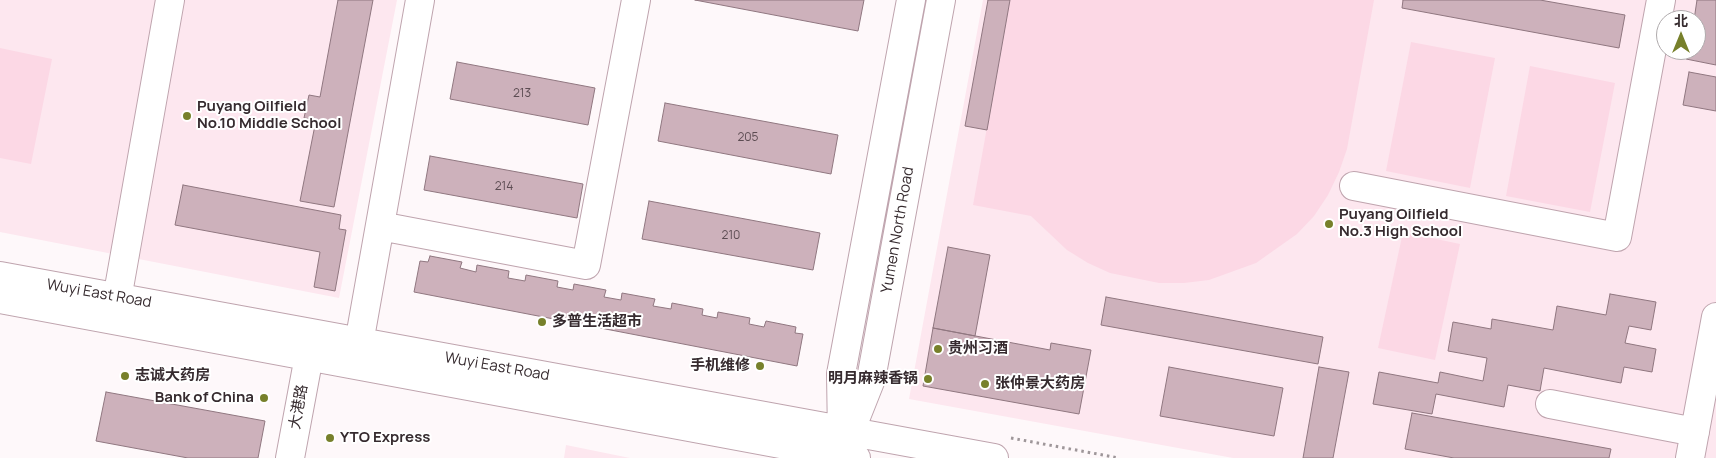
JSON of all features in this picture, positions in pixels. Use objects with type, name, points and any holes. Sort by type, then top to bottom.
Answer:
[{"type":"street","points":[[115,308],[170,0]]},
{"type":"street","points":[[357,353],[420,0]]},
{"type":"street","points":[[380,226],[586,265],[636,0]]},
{"type":"street","name":"Yumen North Road","points":[[846,447],[841,374],[911,0]]},
{"type":"street","name":"Yumen North Road","points":[[846,447],[871,379],[941,0]]},
{"type":"street","points":[[1354,186],[1617,237],[1661,0]]},
{"type":"street","name":"Wuyi East Road","points":[[0,276],[115,308],[309,356],[357,353]]},
{"type":"street","name":"Wuyi East Road","points":[[0,299],[115,308],[846,447],[994,458]]},
{"type":"street","points":[[1550,404],[1692,445],[1716,317]]},
{"type":"street","name":"大港路","points":[[290,458],[309,356]]},
{"type":"shaded area","name":"Puyang Oilfield No.10 Middle School","points":[[0,0],[397,0],[339,298],[0,232]]},
{"type":"shaded area","name":"Puyang Oilfield No.3 High School","points":[[983,0],[1716,0],[1716,458],[1233,458],[909,399]]},
{"type":"shaded area","points":[[1010,0],[1374,0],[1347,149],[1328,195],[1314,216],[1297,234],[1256,263],[1209,280],[1184,283],[1159,283],[1110,273],[1088,263],[1067,250],[1031,216],[973,205]]},
{"type":"shaded area","points":[[1411,42],[1495,58],[1470,188],[1386,171]]},
{"type":"shaded area","points":[[0,48],[52,59],[31,164],[0,158]]},
{"type":"shaded area","points":[[1530,66],[1615,83],[1590,212],[1506,196]]},
{"type":"shaded area","points":[[1403,232],[1460,244],[1435,360],[1378,348]]},
{"type":"shaded area","points":[[566,445],[630,458],[564,458]]},
{"type":"building","points":[[338,0],[373,0],[334,207],[300,201],[316,120],[304,118],[309,95],[320,97]]},
{"type":"building","points":[[695,0],[864,0],[858,31]]},
{"type":"building","points":[[988,0],[1010,0],[987,130],[965,126]]},
{"type":"building","points":[[1403,0],[1540,0],[1625,15],[1619,48],[1402,8]]},
{"type":"building","points":[[1697,0],[1716,0],[1716,65],[1691,60],[1706,60],[1706,10],[1696,10]]},
{"type":"building","points":[[457,62],[595,88],[588,125],[450,99]]},
{"type":"building","points":[[1689,72],[1716,77],[1716,111],[1683,105]]},
{"type":"building","points":[[665,103],[838,135],[831,174],[658,141]]},
{"type":"building","points":[[430,156],[583,184],[577,218],[424,190]]},
{"type":"building","points":[[183,185],[341,215],[339,229],[346,230],[335,291],[314,287],[320,252],[175,225]]},
{"type":"building","points":[[649,201],[820,233],[813,270],[642,239]]},
{"type":"building","points":[[948,247],[990,255],[975,336],[933,328]]},
{"type":"building","points":[[430,256],[462,262],[460,268],[476,272],[477,265],[509,271],[508,278],[525,281],[526,275],[558,281],[557,287],[573,290],[574,284],[606,290],[604,297],[621,300],[622,293],[655,299],[653,306],[671,309],[672,303],[703,309],[702,315],[717,318],[718,312],[750,318],[749,324],[764,327],[766,321],[796,327],[795,333],[803,334],[797,366],[414,292],[420,261],[428,262]]},
{"type":"building","points":[[1610,294],[1656,302],[1651,330],[1629,326],[1625,343],[1656,349],[1652,372],[1624,367],[1621,383],[1544,368],[1540,391],[1508,385],[1504,407],[1436,394],[1432,414],[1373,404],[1379,372],[1438,383],[1440,372],[1483,381],[1487,358],[1448,351],[1453,322],[1491,329],[1492,319],[1553,330],[1557,306],[1606,315]]},
{"type":"building","points":[[1106,297],[1323,337],[1318,364],[1101,325]]},
{"type":"building","points":[[933,328],[1050,350],[1051,343],[1091,350],[1079,414],[923,386]]},
{"type":"building","points":[[1169,367],[1283,388],[1274,436],[1160,416]]},
{"type":"building","points":[[1319,367],[1349,372],[1333,458],[1303,458]]},
{"type":"building","points":[[106,392],[265,421],[258,458],[188,458],[96,441]]},
{"type":"building","points":[[1412,413],[1611,449],[1609,458],[1454,458],[1405,449]]},
{"type":"place","name":"Puyang Oilfield No.10 Middle School","points":[[187,116]]},
{"type":"place","name":"Puyang Oilfield No.3 High School","points":[[1329,224]]},
{"type":"place","name":"多普生活超市","points":[[542,322]]},
{"type":"place","name":"贵州习酒","points":[[938,349]]},
{"type":"place","name":"手机维修","points":[[760,366]]},
{"type":"place","name":"志诚大药房","points":[[125,376]]},
{"type":"place","name":"明月麻辣香锅","points":[[928,379]]},
{"type":"place","name":"张仲景大药房","points":[[985,384]]},
{"type":"place","name":"Bank of China","points":[[264,398]]},
{"type":"place","name":"YTO Express","points":[[330,438]]}]
